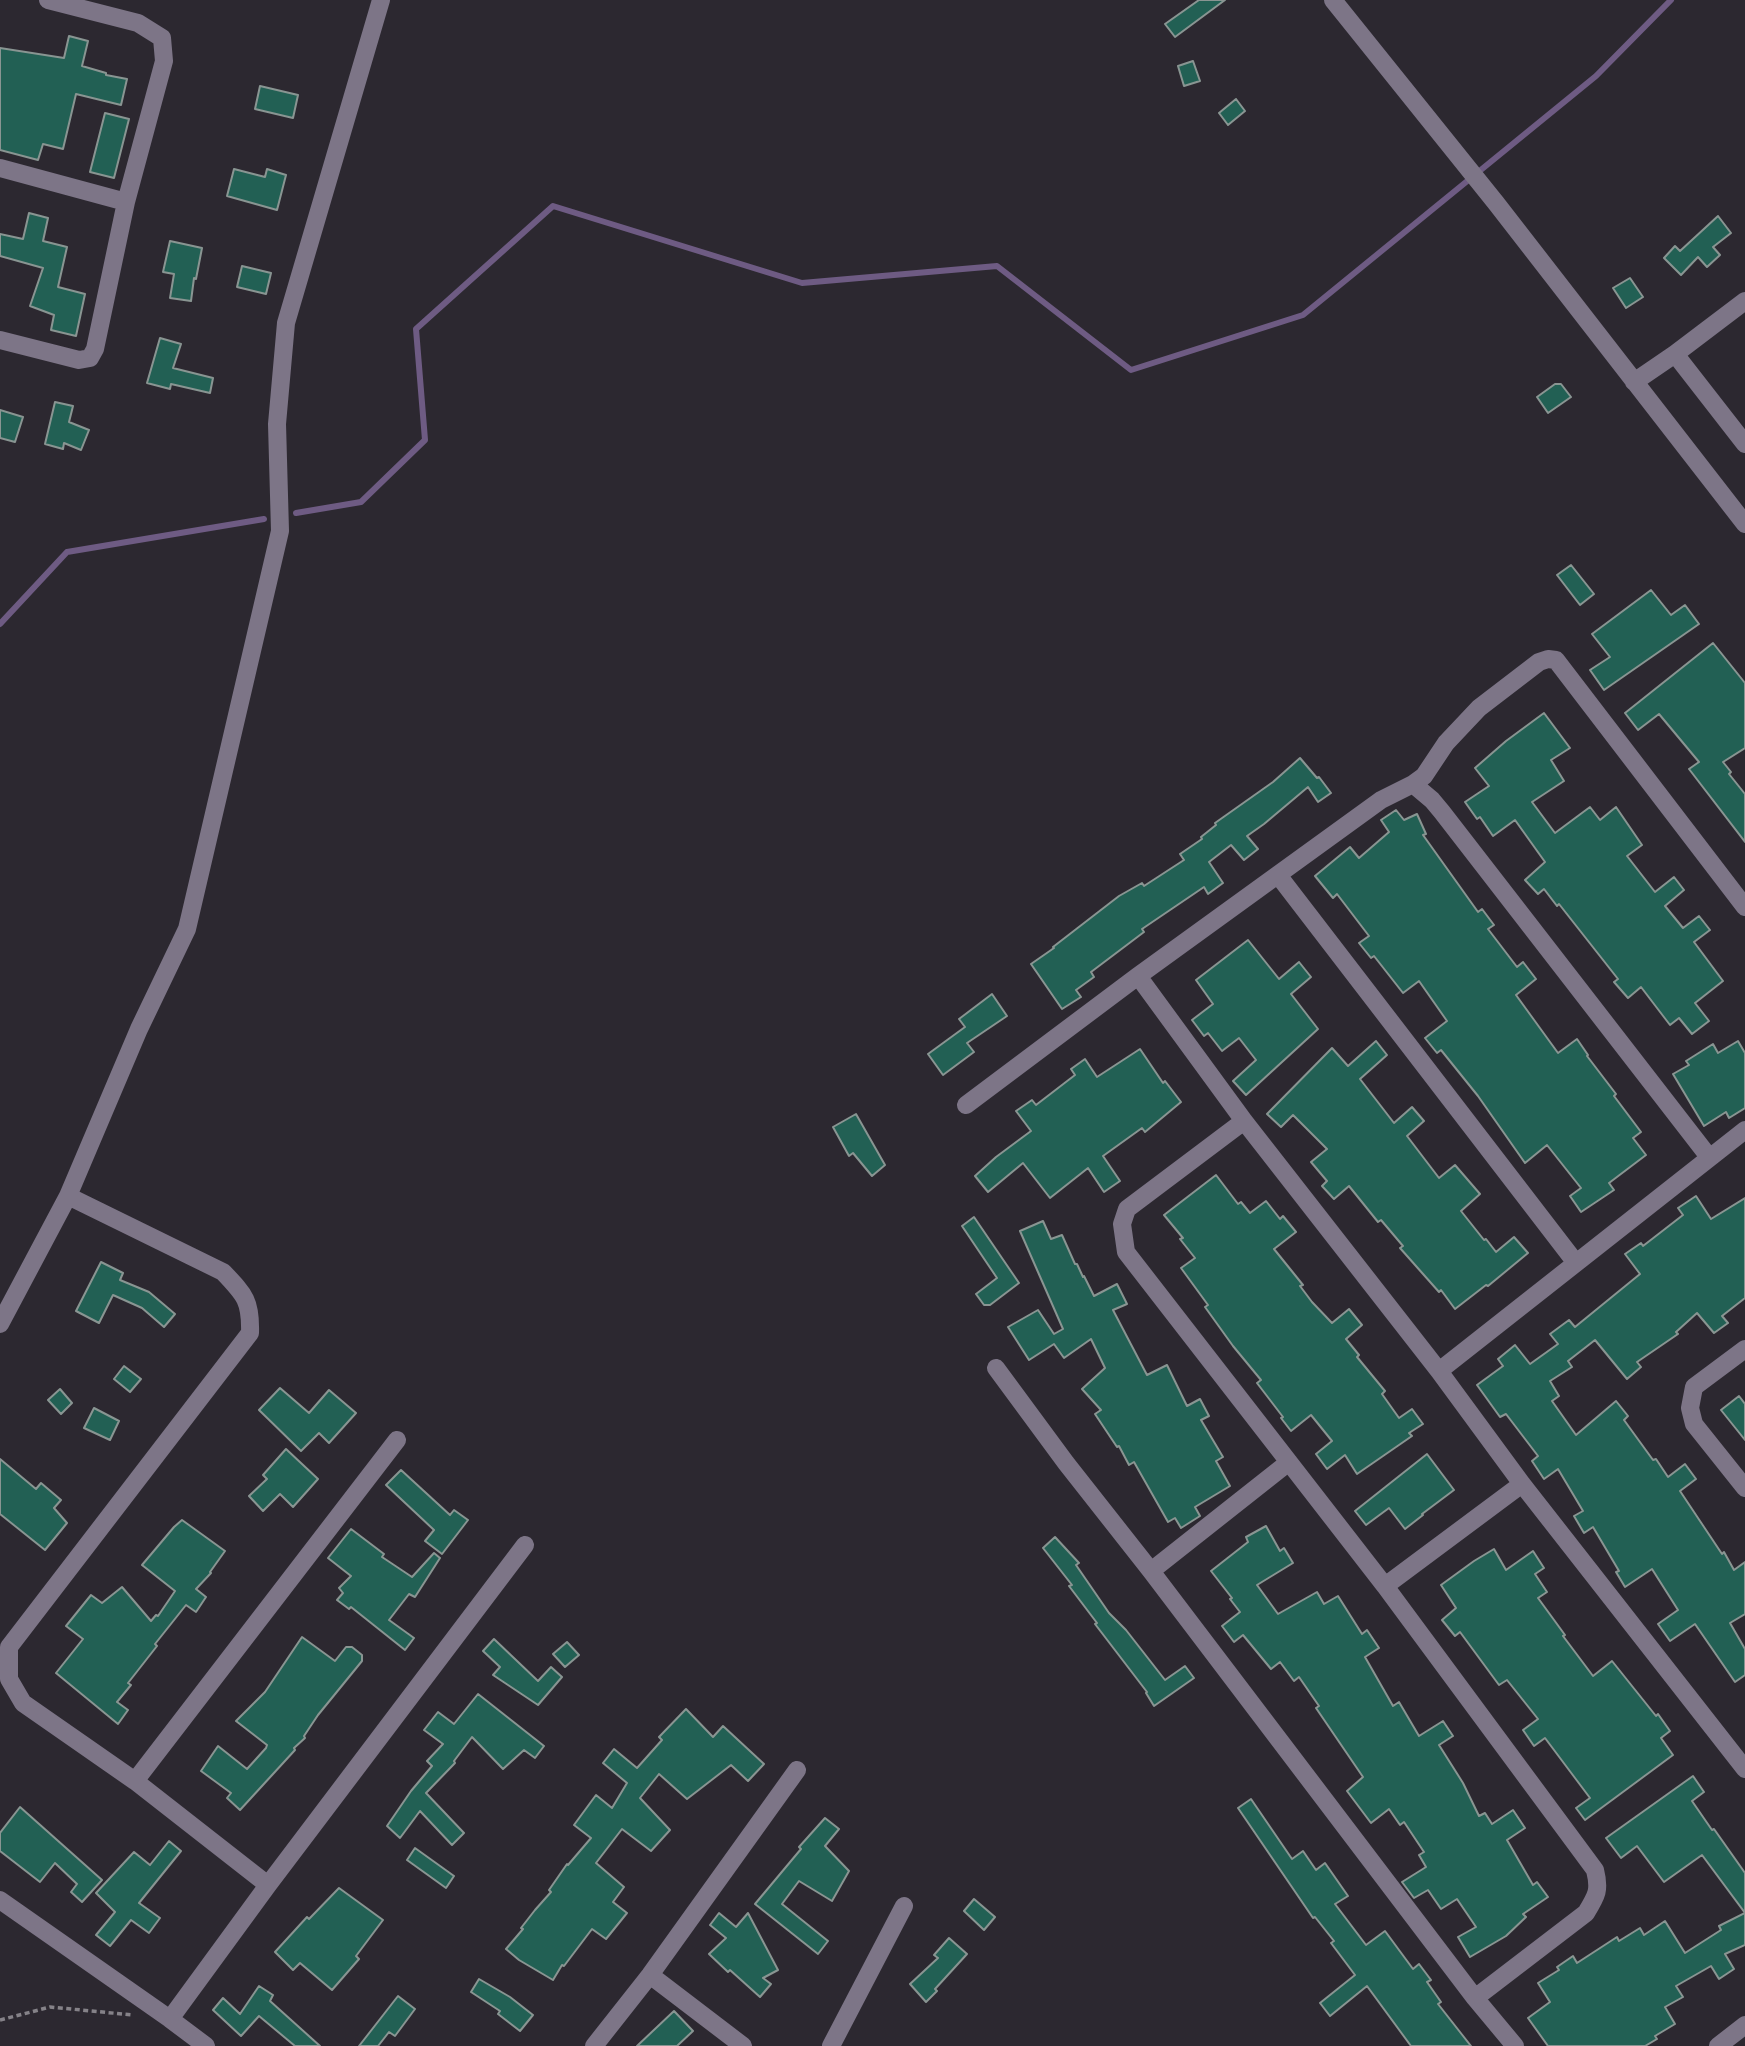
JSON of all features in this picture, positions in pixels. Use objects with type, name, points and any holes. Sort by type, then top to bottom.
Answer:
[{"type":"street","points":[[0,340],[79,360],[90,358],[95,349],[126,202],[164,61],[162,38],[138,23],[48,0]]},
{"type":"street","points":[[0,1324],[68,1196],[139,1029],[187,929],[280,531],[277,424],[286,323],[381,0]]},
{"type":"street","points":[[1333,0],[1496,203],[1745,524]]},
{"type":"street","points":[[0,168],[126,202]]},
{"type":"street","points":[[1634,382],[1745,301]]},
{"type":"street","points":[[1675,354],[1745,444]]},
{"type":"street","points":[[966,1105],[1381,800],[1424,776],[1446,743],[1479,708],[1539,662],[1548,659],[1556,660],[1564,669],[1745,907]]},
{"type":"street","points":[[1413,784],[1442,812],[1709,1157]]},
{"type":"street","points":[[1278,875],[1576,1263]]},
{"type":"street","points":[[1138,976],[1244,1121],[1745,1769]]},
{"type":"street","points":[[1244,1121],[1128,1209],[1122,1224],[1126,1252],[1385,1586],[1595,1870],[1599,1886],[1586,1913],[1475,1998]]},
{"type":"street","points":[[1439,1371],[1745,1130]]},
{"type":"street","points":[[68,1196],[223,1272],[240,1290],[251,1311],[250,1334],[9,1647],[9,1679],[23,1703],[135,1781],[268,1885]]},
{"type":"street","points":[[1745,1349],[1694,1387],[1690,1408],[1694,1424],[1745,1488]]},
{"type":"street","points":[[996,1368],[1475,1998],[1515,2046]]},
{"type":"street","points":[[135,1781],[397,1440]]},
{"type":"street","points":[[1151,1571],[1289,1462]]},
{"type":"street","points":[[1385,1586],[1522,1484]]},
{"type":"street","points":[[170,2019],[268,1885],[526,1545]]},
{"type":"street","points":[[594,2046],[650,1975],[797,1770]]},
{"type":"street","points":[[0,1900],[206,2046]]},
{"type":"street","points":[[831,2046],[904,1906]]},
{"type":"street","points":[[650,1975],[743,2046]]},
{"type":"street","points":[[1718,2046],[1745,2025]]},
{"type":"path","points":[[0,2020],[50,2007],[170,2019]]},
{"type":"building","points":[[1199,0],[1225,0],[1175,37],[1165,24]]},
{"type":"building","points":[[69,36],[88,41],[82,66],[127,79],[121,105],[76,94],[63,149],[43,144],[38,160],[0,150],[0,48],[64,58]]},
{"type":"building","points":[[1193,61],[1200,81],[1184,86],[1178,66]]},
{"type":"building","points":[[260,86],[298,95],[293,118],[255,109]]},
{"type":"building","points":[[1236,99],[1245,111],[1228,125],[1219,113]]},
{"type":"building","points":[[105,113],[129,119],[114,178],[90,172]]},
{"type":"building","points":[[234,169],[265,177],[267,169],[286,175],[277,210],[227,196]]},
{"type":"building","points":[[29,213],[48,218],[43,241],[67,247],[58,287],[85,294],[76,336],[51,330],[54,315],[30,306],[43,268],[0,256],[0,234],[23,239]]},
{"type":"building","points":[[1718,216],[1731,233],[1713,247],[1720,255],[1707,267],[1698,257],[1681,275],[1664,258],[1675,246],[1680,251]]},
{"type":"building","points":[[170,241],[202,248],[191,301],[170,298],[174,274],[163,272]]},
{"type":"building","points":[[242,266],[271,273],[266,294],[237,287]]},
{"type":"building","points":[[1630,278],[1643,297],[1626,308],[1613,288]]},
{"type":"building","points":[[160,338],[181,344],[173,368],[213,378],[210,393],[171,384],[170,389],[147,383]]},
{"type":"building","points":[[1555,384],[1561,384],[1571,397],[1548,413],[1537,397]]},
{"type":"building","points":[[55,402],[73,406],[69,422],[89,430],[81,450],[64,443],[63,449],[45,444]]},
{"type":"building","points":[[0,410],[23,417],[15,442],[0,438]]},
{"type":"building","points":[[1571,565],[1594,594],[1580,605],[1557,575]]},
{"type":"building","points":[[1651,590],[1671,615],[1685,605],[1699,624],[1604,690],[1590,670],[1610,657],[1592,634]]},
{"type":"building","points":[[1713,643],[1745,683],[1745,748],[1723,762],[1745,794],[1745,842],[1689,769],[1699,762],[1659,714],[1638,730],[1625,713]]},
{"type":"building","points":[[1544,713],[1570,748],[1551,760],[1564,781],[1532,802],[1555,833],[1590,807],[1600,820],[1616,807],[1642,845],[1627,856],[1655,892],[1674,877],[1684,890],[1665,906],[1683,928],[1699,916],[1710,930],[1694,942],[1723,981],[1695,1003],[1709,1021],[1692,1034],[1679,1018],[1670,1025],[1641,987],[1628,998],[1614,982],[1618,979],[1559,904],[1557,906],[1544,889],[1538,894],[1525,880],[1545,862],[1515,820],[1493,836],[1465,802],[1489,786],[1475,768]]},
{"type":"building","points":[[1300,758],[1331,793],[1318,802],[1308,787],[1247,836],[1258,849],[1244,860],[1231,845],[1209,862],[1223,883],[1208,894],[1204,887],[1142,929],[1144,932],[1091,972],[1094,977],[1076,990],[1081,997],[1062,1009],[1031,964],[1119,896],[1142,883],[1144,886],[1184,860],[1180,854],[1202,839],[1215,823],[1273,782]]},
{"type":"building","points":[[1396,810],[1404,820],[1417,814],[1426,834],[1423,835],[1478,912],[1482,909],[1494,925],[1488,929],[1517,967],[1523,962],[1536,979],[1516,995],[1558,1053],[1577,1039],[1641,1132],[1633,1138],[1646,1155],[1609,1183],[1614,1190],[1581,1212],[1570,1196],[1581,1188],[1547,1145],[1525,1163],[1478,1096],[1441,1050],[1437,1053],[1425,1038],[1447,1021],[1419,981],[1403,993],[1374,956],[1371,958],[1359,943],[1369,936],[1337,894],[1333,898],[1315,876],[1350,847],[1359,858],[1389,832],[1381,820]]},
{"type":"building","points":[[1248,940],[1279,979],[1299,962],[1311,977],[1291,994],[1318,1029],[1246,1095],[1233,1081],[1256,1060],[1239,1038],[1222,1051],[1208,1033],[1204,1036],[1192,1020],[1213,1004],[1196,980]]},
{"type":"building","points":[[992,994],[1007,1016],[967,1043],[974,1052],[943,1075],[928,1054],[965,1027],[959,1019]]},
{"type":"building","points":[[1376,1041],[1387,1055],[1360,1079],[1394,1123],[1412,1107],[1424,1121],[1407,1136],[1439,1178],[1455,1165],[1480,1194],[1461,1211],[1484,1240],[1486,1239],[1496,1252],[1514,1237],[1528,1253],[1455,1309],[1349,1186],[1334,1199],[1322,1186],[1327,1181],[1311,1162],[1327,1149],[1293,1115],[1281,1127],[1267,1114],[1332,1048],[1348,1066]]},
{"type":"building","points":[[1738,1041],[1745,1053],[1745,1108],[1729,1118],[1726,1112],[1704,1126],[1673,1074],[1689,1065],[1686,1061],[1713,1044],[1718,1053]]},
{"type":"building","points":[[1140,1049],[1163,1083],[1165,1081],[1181,1102],[1145,1132],[1142,1128],[1103,1156],[1120,1181],[1104,1192],[1088,1168],[1050,1198],[1023,1163],[988,1192],[975,1176],[1031,1131],[1016,1111],[1032,1100],[1036,1105],[1075,1075],[1071,1069],[1085,1059],[1097,1077]]},
{"type":"building","points":[[856,1114],[885,1165],[872,1176],[853,1153],[849,1156],[833,1127]]},
{"type":"building","points":[[1216,1175],[1238,1204],[1241,1202],[1250,1213],[1266,1201],[1280,1219],[1283,1216],[1296,1232],[1274,1249],[1303,1285],[1300,1286],[1312,1302],[1332,1323],[1349,1309],[1362,1325],[1346,1339],[1359,1355],[1357,1357],[1385,1391],[1382,1394],[1399,1418],[1412,1409],[1423,1424],[1409,1433],[1412,1436],[1357,1474],[1345,1455],[1327,1469],[1316,1454],[1332,1441],[1311,1415],[1291,1431],[1257,1383],[1261,1380],[1205,1307],[1208,1305],[1181,1268],[1195,1258],[1164,1215]]},
{"type":"building","points":[[1696,1196],[1711,1219],[1745,1198],[1745,1298],[1722,1316],[1728,1323],[1714,1333],[1697,1313],[1676,1332],[1678,1334],[1637,1362],[1641,1367],[1627,1379],[1595,1340],[1568,1361],[1572,1367],[1550,1381],[1559,1396],[1552,1401],[1576,1435],[1616,1401],[1628,1416],[1624,1420],[1668,1477],[1685,1464],[1696,1479],[1680,1491],[1734,1570],[1745,1562],[1745,1614],[1730,1623],[1745,1649],[1745,1675],[1735,1682],[1695,1624],[1670,1641],[1658,1624],[1678,1610],[1652,1569],[1625,1587],[1616,1572],[1619,1571],[1593,1527],[1584,1533],[1574,1516],[1583,1511],[1558,1469],[1544,1479],[1532,1461],[1538,1456],[1506,1414],[1500,1417],[1477,1385],[1503,1366],[1498,1359],[1515,1345],[1530,1364],[1558,1344],[1550,1334],[1569,1320],[1575,1327],[1640,1274],[1625,1254],[1641,1243],[1643,1246],[1683,1215],[1678,1208]]},
{"type":"building","points":[[974,1217],[1019,1283],[990,1305],[984,1305],[976,1294],[997,1278],[962,1226]]},
{"type":"building","points":[[1043,1221],[1051,1239],[1062,1235],[1094,1296],[1117,1284],[1127,1304],[1113,1310],[1147,1375],[1167,1365],[1187,1406],[1200,1399],[1209,1416],[1201,1420],[1223,1457],[1216,1461],[1230,1486],[1195,1507],[1200,1516],[1181,1528],[1175,1518],[1168,1522],[1134,1462],[1129,1465],[1119,1446],[1117,1447],[1095,1414],[1101,1410],[1082,1389],[1105,1368],[1091,1339],[1064,1358],[1054,1344],[1029,1360],[1008,1327],[1038,1310],[1054,1334],[1063,1329],[1020,1231]]},
{"type":"building","points":[[101,1262],[123,1273],[120,1280],[149,1292],[175,1314],[164,1327],[142,1308],[113,1295],[99,1323],[76,1311]]},
{"type":"building","points":[[124,1366],[141,1379],[130,1392],[114,1379]]},
{"type":"building","points":[[280,1388],[309,1413],[329,1390],[356,1413],[329,1443],[319,1433],[301,1451],[259,1410]]},
{"type":"building","points":[[60,1389],[72,1403],[61,1414],[48,1400]]},
{"type":"building","points":[[1739,1396],[1745,1404],[1745,1440],[1721,1410]]},
{"type":"building","points":[[94,1408],[119,1421],[110,1440],[84,1428]]},
{"type":"building","points":[[286,1449],[318,1479],[293,1507],[280,1494],[263,1511],[249,1496],[267,1479],[263,1475]]},
{"type":"building","points":[[1427,1454],[1454,1490],[1405,1529],[1389,1508],[1366,1525],[1355,1511]]},
{"type":"building","points":[[0,1459],[36,1489],[41,1483],[61,1500],[54,1508],[67,1523],[45,1550],[0,1514]]},
{"type":"building","points":[[401,1470],[450,1515],[454,1510],[468,1520],[442,1554],[425,1541],[434,1530],[386,1485]]},
{"type":"building","points":[[182,1520],[225,1551],[211,1573],[196,1589],[206,1597],[196,1612],[186,1605],[128,1683],[131,1685],[117,1702],[128,1710],[118,1724],[56,1673],[83,1639],[66,1626],[91,1595],[102,1603],[122,1587],[151,1621],[158,1616],[175,1591],[142,1565]]},
{"type":"building","points":[[1266,1526],[1280,1551],[1284,1548],[1293,1563],[1257,1585],[1278,1614],[1317,1592],[1324,1604],[1338,1596],[1362,1634],[1367,1630],[1379,1648],[1365,1657],[1393,1706],[1399,1702],[1419,1736],[1443,1721],[1453,1736],[1439,1745],[1463,1783],[1479,1816],[1485,1813],[1492,1824],[1513,1810],[1525,1828],[1507,1840],[1533,1885],[1537,1882],[1548,1897],[1523,1914],[1526,1917],[1506,1936],[1470,1957],[1458,1937],[1476,1927],[1457,1899],[1441,1909],[1428,1890],[1414,1898],[1402,1882],[1426,1867],[1419,1855],[1424,1852],[1404,1822],[1400,1825],[1389,1809],[1371,1823],[1347,1791],[1363,1777],[1316,1708],[1319,1706],[1299,1677],[1294,1681],[1280,1662],[1271,1669],[1243,1635],[1234,1642],[1222,1626],[1240,1612],[1211,1571],[1248,1542],[1246,1537]]},
{"type":"building","points":[[351,1529],[384,1554],[382,1557],[412,1577],[434,1553],[440,1558],[415,1597],[409,1594],[389,1620],[414,1638],[405,1650],[351,1607],[349,1609],[337,1600],[343,1593],[339,1588],[351,1576],[328,1558]]},
{"type":"building","points":[[1055,1537],[1079,1563],[1076,1565],[1109,1613],[1126,1630],[1165,1680],[1185,1666],[1194,1678],[1154,1706],[1147,1692],[1069,1586],[1072,1585],[1043,1548]]},
{"type":"building","points":[[1494,1549],[1506,1570],[1533,1551],[1544,1568],[1535,1574],[1547,1592],[1538,1598],[1593,1676],[1612,1661],[1670,1731],[1661,1738],[1673,1755],[1585,1820],[1576,1808],[1590,1798],[1545,1738],[1534,1746],[1523,1730],[1538,1719],[1507,1680],[1499,1685],[1460,1632],[1455,1636],[1442,1620],[1456,1608],[1441,1585]]},
{"type":"building","points":[[302,1637],[335,1661],[346,1647],[352,1647],[362,1655],[362,1661],[318,1715],[305,1738],[240,1810],[227,1798],[231,1793],[201,1771],[218,1746],[247,1769],[266,1748],[267,1745],[236,1721],[265,1692]]},
{"type":"building","points":[[494,1639],[538,1681],[551,1667],[562,1677],[538,1705],[493,1675],[500,1667],[483,1651]]},
{"type":"building","points":[[567,1642],[579,1655],[565,1667],[553,1654]]},
{"type":"building","points":[[478,1694],[544,1746],[535,1758],[524,1750],[503,1769],[472,1737],[455,1763],[426,1793],[464,1833],[452,1845],[420,1811],[400,1838],[387,1826],[432,1766],[427,1761],[443,1744],[424,1730],[438,1712],[454,1724]]},
{"type":"building","points":[[686,1709],[713,1737],[723,1726],[764,1764],[748,1781],[731,1765],[687,1799],[659,1774],[640,1798],[670,1830],[651,1851],[622,1829],[596,1863],[624,1887],[613,1902],[627,1913],[606,1939],[592,1929],[553,1980],[506,1949],[551,1892],[549,1890],[567,1864],[591,1838],[574,1825],[596,1795],[612,1808],[627,1783],[603,1763],[614,1749],[637,1768],[662,1740],[659,1737]]},
{"type":"building","points":[[1693,1776],[1704,1792],[1692,1801],[1745,1873],[1745,1913],[1702,1855],[1664,1882],[1637,1846],[1621,1858],[1606,1838]]},
{"type":"building","points":[[1251,1799],[1292,1859],[1303,1851],[1316,1870],[1325,1863],[1348,1896],[1335,1904],[1366,1945],[1385,1931],[1413,1969],[1419,1964],[1431,1980],[1427,1982],[1441,2002],[1438,2004],[1471,2046],[1411,2046],[1367,1986],[1330,2016],[1320,2003],[1355,1975],[1331,1943],[1334,1941],[1315,1917],[1313,1918],[1238,1808]]},
{"type":"building","points":[[20,1807],[102,1880],[82,1902],[71,1892],[77,1884],[55,1863],[40,1882],[0,1851],[0,1833]]},
{"type":"building","points":[[825,1818],[839,1829],[825,1846],[849,1871],[832,1901],[799,1881],[782,1904],[828,1941],[818,1954],[755,1904]]},
{"type":"building","points":[[169,1841],[181,1851],[139,1903],[160,1918],[149,1933],[131,1920],[110,1946],[96,1935],[115,1912],[96,1893],[134,1852],[150,1865]]},
{"type":"building","points":[[415,1848],[454,1876],[446,1888],[407,1860]]},
{"type":"building","points":[[339,1888],[383,1920],[356,1956],[359,1959],[332,1990],[300,1963],[293,1970],[275,1952],[307,1917],[309,1919]]},
{"type":"building","points":[[974,1899],[995,1917],[984,1930],[964,1911]]},
{"type":"building","points":[[719,1913],[736,1927],[748,1913],[778,1970],[763,1978],[771,1984],[760,1997],[709,1954],[726,1938],[710,1925]]},
{"type":"building","points":[[1745,1913],[1745,1945],[1725,1954],[1734,1969],[1719,1979],[1711,1966],[1676,1986],[1683,1997],[1665,2007],[1675,2024],[1655,2036],[1657,2039],[1645,2046],[1548,2046],[1528,2018],[1550,2002],[1538,1983],[1559,1970],[1557,1967],[1573,1956],[1577,1963],[1617,1937],[1619,1941],[1640,1928],[1644,1935],[1665,1921],[1685,1953],[1721,1930],[1719,1926]]},
{"type":"building","points":[[949,1938],[967,1954],[926,2002],[910,1984],[938,1958],[934,1955]]},
{"type":"building","points":[[479,1979],[510,1997],[533,2015],[520,2031],[498,2014],[500,2011],[471,1992]]},
{"type":"building","points":[[259,1986],[273,1995],[270,2001],[320,2046],[295,2046],[259,2016],[241,2036],[213,2010],[223,1998],[240,2014]]},
{"type":"building","points":[[398,1996],[415,2009],[395,2036],[389,2032],[378,2046],[359,2046]]},
{"type":"building","points":[[674,2011],[693,2031],[677,2046],[637,2046]]},
{"type":"waterway","points":[[296,513],[361,502],[425,440],[416,329],[553,206],[802,283],[997,266],[1131,370],[1303,315],[1596,76],[1671,0]]},
{"type":"waterway","points":[[0,624],[67,552],[264,519]]}]
